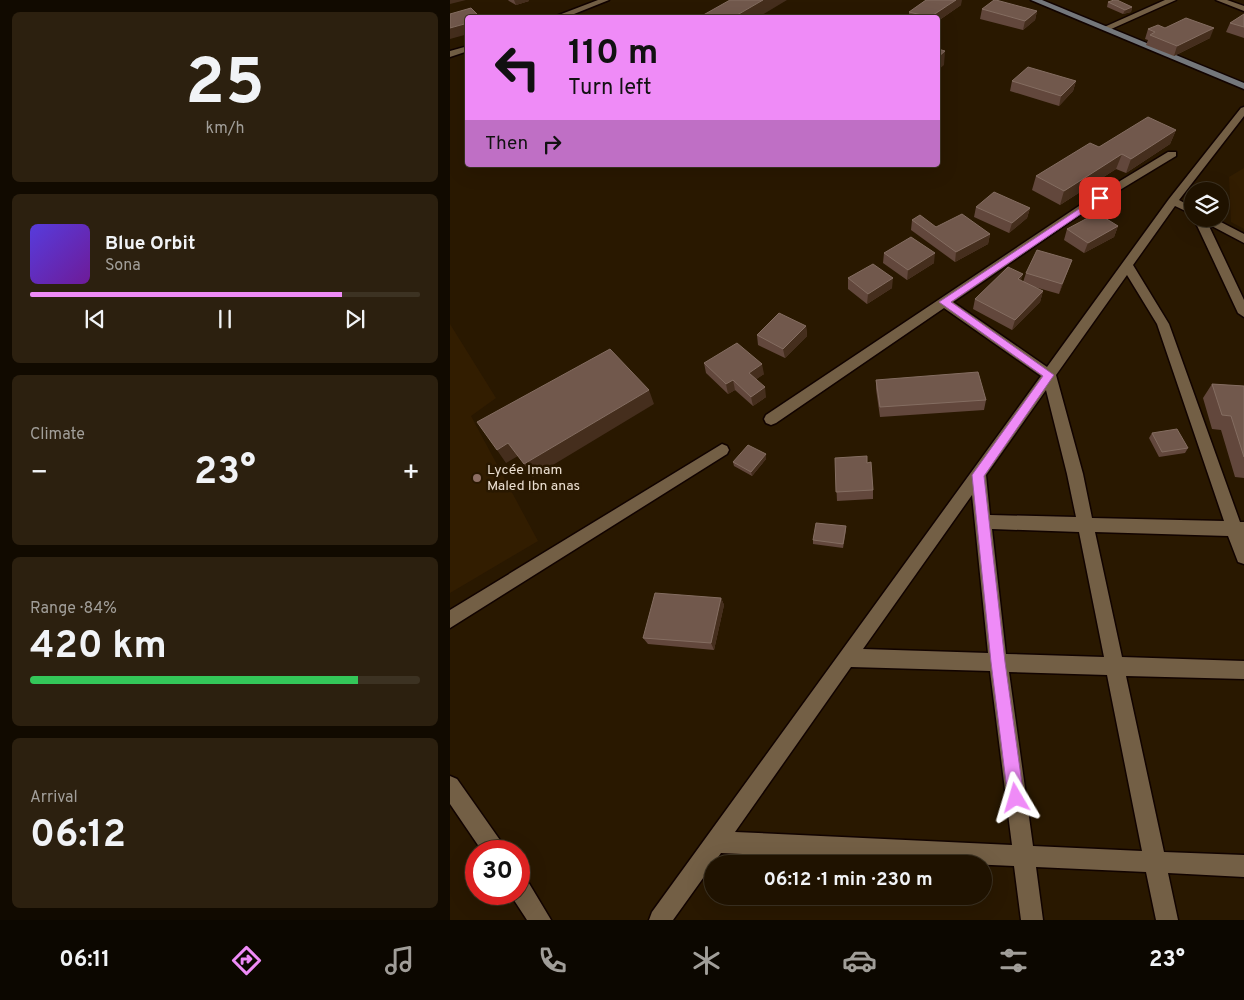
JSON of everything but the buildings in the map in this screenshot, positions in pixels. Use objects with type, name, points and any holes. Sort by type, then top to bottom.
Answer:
[{"type":"main road","points":[[1035,0],[1244,86]]},
{"type":"street","points":[[562,15],[605,0]]},
{"type":"street","points":[[1106,28],[1172,0]]},
{"type":"street","points":[[1220,0],[1244,9]]},
{"type":"street","points":[[450,54],[465,49]]},
{"type":"street","points":[[660,920],[1173,201],[1244,110]]},
{"type":"street","points":[[771,419],[1086,206],[1172,154]]},
{"type":"street","points":[[1173,201],[1184,207]]},
{"type":"street","points":[[1204,227],[1244,313]]},
{"type":"street","points":[[1222,227],[1244,239]]},
{"type":"street","points":[[1127,265],[1163,324],[1239,528],[1244,557]]},
{"type":"street","points":[[944,302],[1049,375],[1086,524],[1167,920]]},
{"type":"street","points":[[450,620],[722,450]]},
{"type":"street","points":[[978,475],[998,662],[1032,920]]},
{"type":"street","points":[[983,522],[1239,528]]},
{"type":"street","points":[[847,658],[1244,670]]},
{"type":"street","points":[[450,786],[487,840]]},
{"type":"street","points":[[715,842],[1244,866]]},
{"type":"street","points":[[530,905],[540,920]]},
{"type":"shaded area","points":[[1244,168],[1244,229],[1231,222],[1229,177]]},
{"type":"shaded area","name":"Lycée Imam Maled Ibn anas","points":[[450,324],[496,398],[471,416],[538,541],[450,593]]},
{"type":"place","name":"Lycée Imam Maled Ibn anas","points":[[477,478]]},
{"type":"route","points":[[1016,798],[998,662],[978,475],[1049,375],[944,302],[1100,198]]}]
